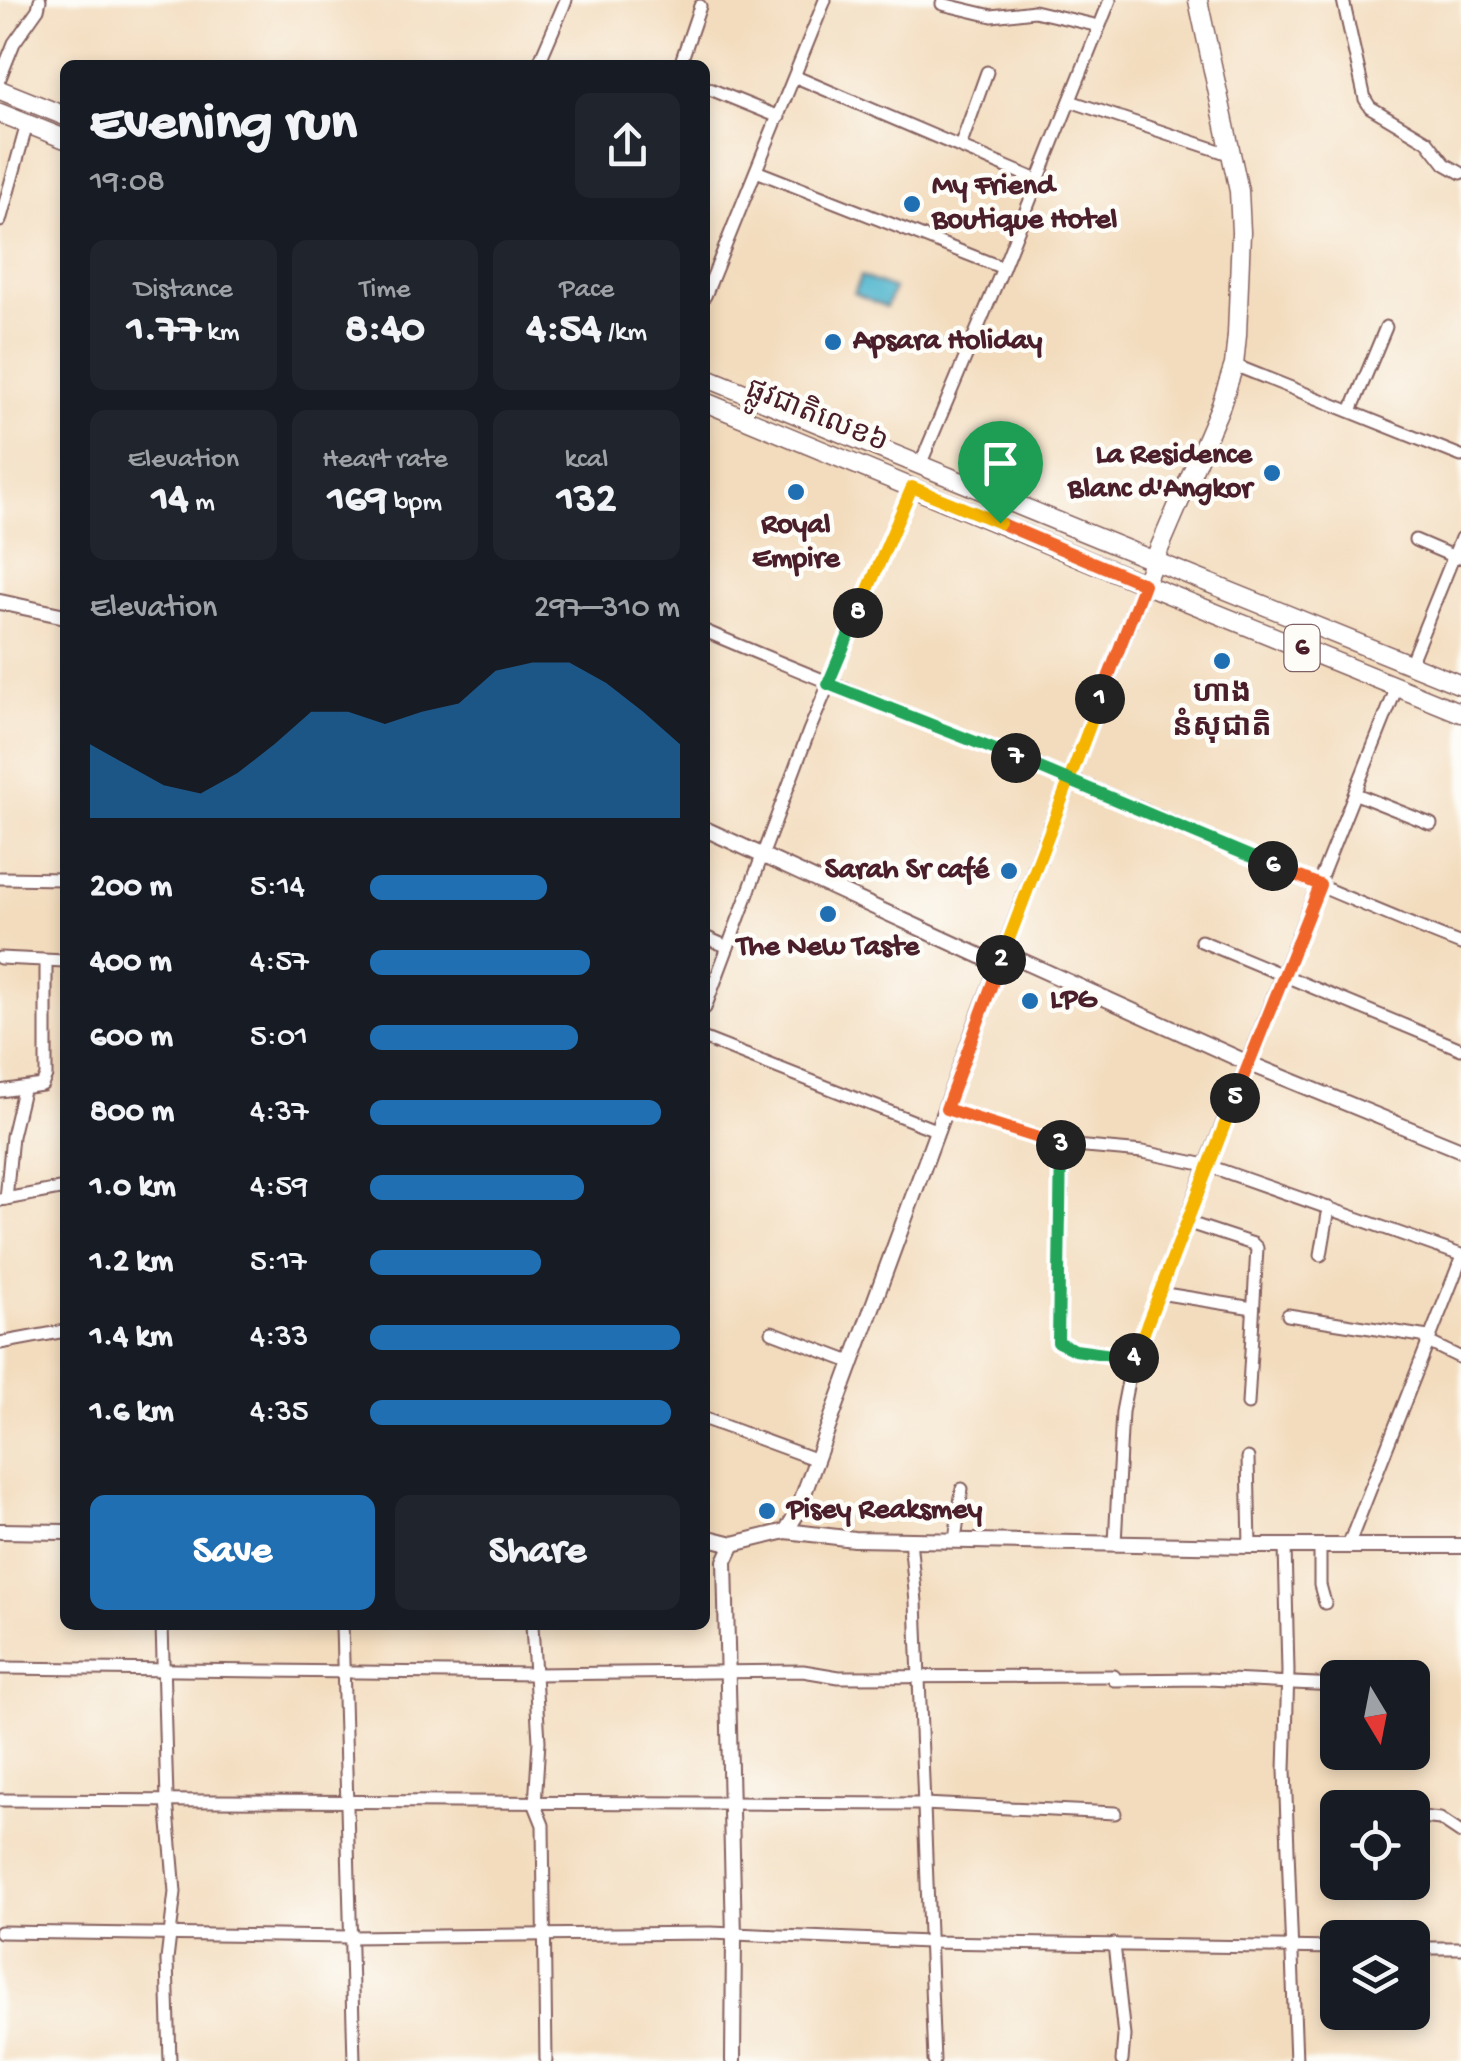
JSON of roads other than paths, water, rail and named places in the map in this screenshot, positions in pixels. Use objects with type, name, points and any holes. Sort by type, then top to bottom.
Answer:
[{"type":"main road","points":[[1144,584],[1221,405],[1234,365],[1241,232],[1232,155],[1198,0]]},
{"type":"main road","points":[[0,90],[60,114]]},
{"type":"main road","points":[[29,101],[14,119],[60,136]]},
{"type":"main road","name":"ផ្លូវជាតិលេខ៦","points":[[710,378],[1461,685]]},
{"type":"main road","name":"ផ្លូវជាតិលេខ៦","points":[[710,404],[1461,713]]},
{"type":"street","points":[[0,78],[14,43],[40,0]]},
{"type":"street","points":[[540,60],[566,0]]},
{"type":"street","points":[[710,284],[825,0]]},
{"type":"street","points":[[920,465],[1110,0]]},
{"type":"street","points":[[1343,0],[1370,107],[1427,142],[1445,164],[1461,172]]},
{"type":"street","points":[[942,4],[992,16],[1034,11],[1099,26]]},
{"type":"street","points":[[682,60],[700,6]]},
{"type":"street","points":[[960,147],[987,72]]},
{"type":"street","points":[[796,77],[1038,180]]},
{"type":"street","points":[[710,89],[779,118]]},
{"type":"street","points":[[1070,101],[1232,155]]},
{"type":"street","points":[[0,221],[14,119]]},
{"type":"street","points":[[756,171],[1003,268]]},
{"type":"street","points":[[1351,411],[1386,326]]},
{"type":"street","points":[[1234,365],[1461,456]]},
{"type":"street","points":[[710,995],[828,684],[912,487]]},
{"type":"street","points":[[1410,664],[1458,558],[1461,538]]},
{"type":"street","points":[[1415,540],[1458,558]]},
{"type":"street","points":[[786,1531],[817,1460],[1144,584]]},
{"type":"street","points":[[0,602],[60,615]]},
{"type":"street","points":[[710,633],[1461,944]]},
{"type":"street","points":[[1115,1543],[1122,1412],[1135,1358],[1206,1165],[1397,687]]},
{"type":"street","points":[[1356,794],[1431,824]]},
{"type":"street","points":[[710,831],[987,958],[1020,960],[1248,1062],[1461,1150]]},
{"type":"street","points":[[0,878],[60,879]]},
{"type":"street","points":[[710,940],[728,947]]},
{"type":"street","points":[[1201,941],[1461,1050]]},
{"type":"street","points":[[0,958],[60,960]]},
{"type":"street","points":[[0,1092],[42,1085],[46,1076],[46,961]]},
{"type":"street","points":[[710,1041],[938,1130]]},
{"type":"street","points":[[24,1090],[12,1136],[3,1199],[60,1189]]},
{"type":"street","points":[[946,1109],[1063,1146],[1143,1152],[1206,1165],[1461,1257],[1348,1546]]},
{"type":"street","points":[[1063,1146],[1058,1342],[1075,1350],[1135,1358]]},
{"type":"street","points":[[1321,1255],[1329,1208]]},
{"type":"street","points":[[1186,1222],[1256,1246],[1248,1404]]},
{"type":"street","points":[[1159,1293],[1253,1308]]},
{"type":"street","points":[[1288,1314],[1427,1339],[1461,1358]]},
{"type":"street","points":[[0,1343],[60,1332]]},
{"type":"street","points":[[772,1332],[851,1362]]},
{"type":"street","points":[[710,1421],[817,1460]]},
{"type":"street","points":[[1248,1458],[1250,1546]]},
{"type":"street","points":[[955,1540],[962,1489]]},
{"type":"street","points":[[710,1538],[733,1544],[786,1531],[811,1536],[910,1540],[1461,1546]]},
{"type":"street","points":[[0,1532],[60,1532]]},
{"type":"street","points":[[910,1540],[916,1602],[934,2061]]},
{"type":"street","points":[[733,1544],[724,1570],[734,1936],[733,2061]]},
{"type":"street","points":[[1284,1546],[1286,1770],[1296,2061]]},
{"type":"street","points":[[1320,1546],[1324,1603]]},
{"type":"street","points":[[162,1630],[166,1800],[175,1892],[169,1936],[170,2061]]},
{"type":"street","points":[[342,1630],[354,2061]]},
{"type":"street","points":[[532,1630],[540,1742],[534,1804],[543,1825],[546,2061]]},
{"type":"street","points":[[0,1668],[534,1674],[803,1671],[838,1677],[1207,1679],[1320,1685]]},
{"type":"street","points":[[0,1800],[923,1804],[1114,1813]]},
{"type":"street","points":[[1430,1818],[1440,1819],[1461,1834]]},
{"type":"street","points":[[0,1932],[349,1937],[711,1933],[928,1942],[1320,1948]]},
{"type":"street","points":[[1114,1944],[1124,2036],[1122,2061]]},
{"type":"street","points":[[1430,1948],[1461,1948]]},
{"type":"water","points":[[861,276],[894,289],[886,307],[854,293]]},
{"type":"place","name":"My Friend Boutique Hotel","points":[[912,204]]},
{"type":"place","name":"Apsara Holiday","points":[[833,342]]},
{"type":"place","name":"La Residence Blanc d'Angkor","points":[[1272,473]]},
{"type":"place","name":"Royal Empire","points":[[796,492]]},
{"type":"place","name":"ហាង នំសុជាតិ","points":[[1222,661]]},
{"type":"place","name":"Sarah Sr café","points":[[1009,871]]},
{"type":"place","name":"The New Taste","points":[[828,914]]},
{"type":"place","name":"LPG","points":[[1030,1001]]},
{"type":"place","name":"Pisey Reaksmey","points":[[767,1511]]}]
